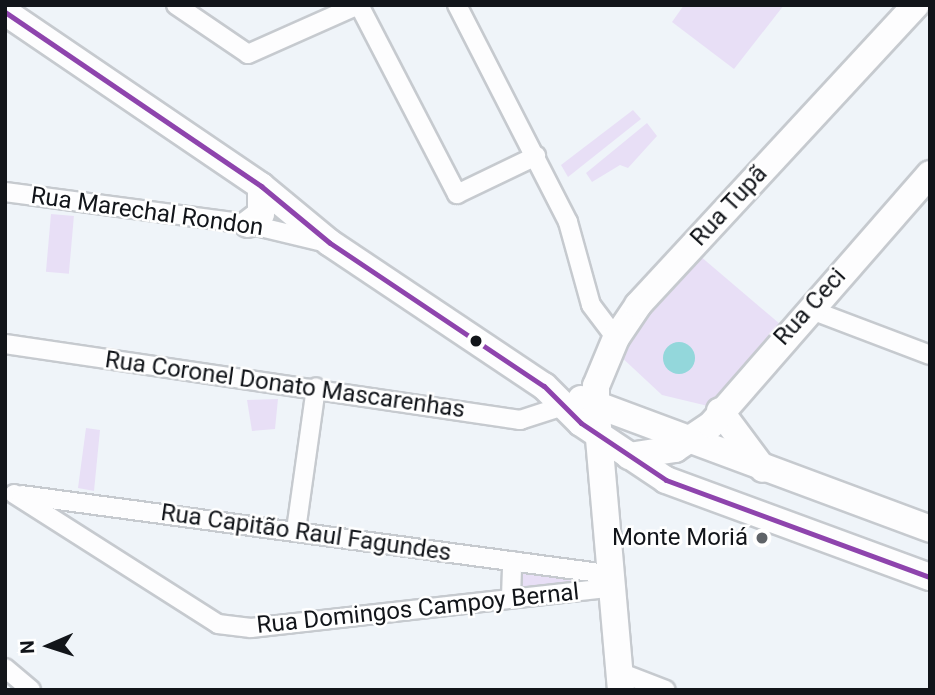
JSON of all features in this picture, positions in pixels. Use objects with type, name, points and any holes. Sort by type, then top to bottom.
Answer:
[{"type":"main road","name":"Rua Tupã","points":[[620,681],[608,581],[596,434],[596,405],[616,338],[638,304],[916,5]]},
{"type":"main road","points":[[5,12],[261,186],[330,243],[544,386],[596,434],[629,456],[688,492],[930,577]]},
{"type":"main road","name":"Rua Ceci","points":[[692,441],[809,309],[920,200],[930,174]]},
{"type":"main road","points":[[248,224],[261,214],[261,186]]},
{"type":"main road","points":[[544,386],[764,470],[923,526]]},
{"type":"main road","points":[[720,411],[764,470]]},
{"type":"main road","points":[[629,456],[657,454],[692,441]]},
{"type":"main road","points":[[846,546],[842,522],[849,513],[859,510],[923,526]]},
{"type":"street","points":[[176,5],[248,54],[359,5],[457,194],[536,156]]},
{"type":"street","points":[[457,5],[568,222],[591,305],[616,338]]},
{"type":"street","name":"Rua Marechal Rondon","points":[[5,192],[248,224],[330,243]]},
{"type":"street","points":[[809,309],[930,355]]},
{"type":"street","name":"Rua Coronel Donato Mascarenhas","points":[[5,344],[316,387],[520,420],[563,406]]},
{"type":"street","points":[[296,530],[316,387]]},
{"type":"street","name":"Rua Capitão Raul Fagundes","points":[[9,493],[512,561],[608,581]]},
{"type":"street","name":"Rua Domingos Campoy Bernal","points":[[9,493],[218,624],[251,628],[512,597],[608,581]]},
{"type":"street","points":[[512,561],[512,597]]},
{"type":"street","points":[[5,668],[31,690]]},
{"type":"street","points":[[620,681],[666,690]]},
{"type":"shaded area","points":[[684,5],[784,5],[734,69],[672,22]]},
{"type":"shaded area","points":[[633,110],[641,119],[568,177],[561,165]]},
{"type":"shaded area","points":[[647,123],[657,136],[628,168],[620,165],[592,182],[586,173]]},
{"type":"shaded area","points":[[51,214],[74,216],[69,274],[46,272]]},
{"type":"shaded area","points":[[693,250],[780,324],[719,401],[708,406],[662,395],[618,354]]},
{"type":"shaded area","points":[[278,399],[275,429],[252,431],[247,400]]},
{"type":"shaded area","points":[[86,428],[100,430],[94,491],[78,488]]},
{"type":"shaded area","points":[[519,569],[593,576],[594,584],[521,591]]},
{"type":"water","points":[[679,342],[690,347],[695,358],[690,369],[679,374],[668,369],[663,358],[668,347]]},
{"type":"transit line","points":[[5,12],[261,186],[330,243],[544,386],[581,423],[666,480],[930,577]]},
{"type":"place","name":"Monte Moriá","points":[[762,538]]}]
